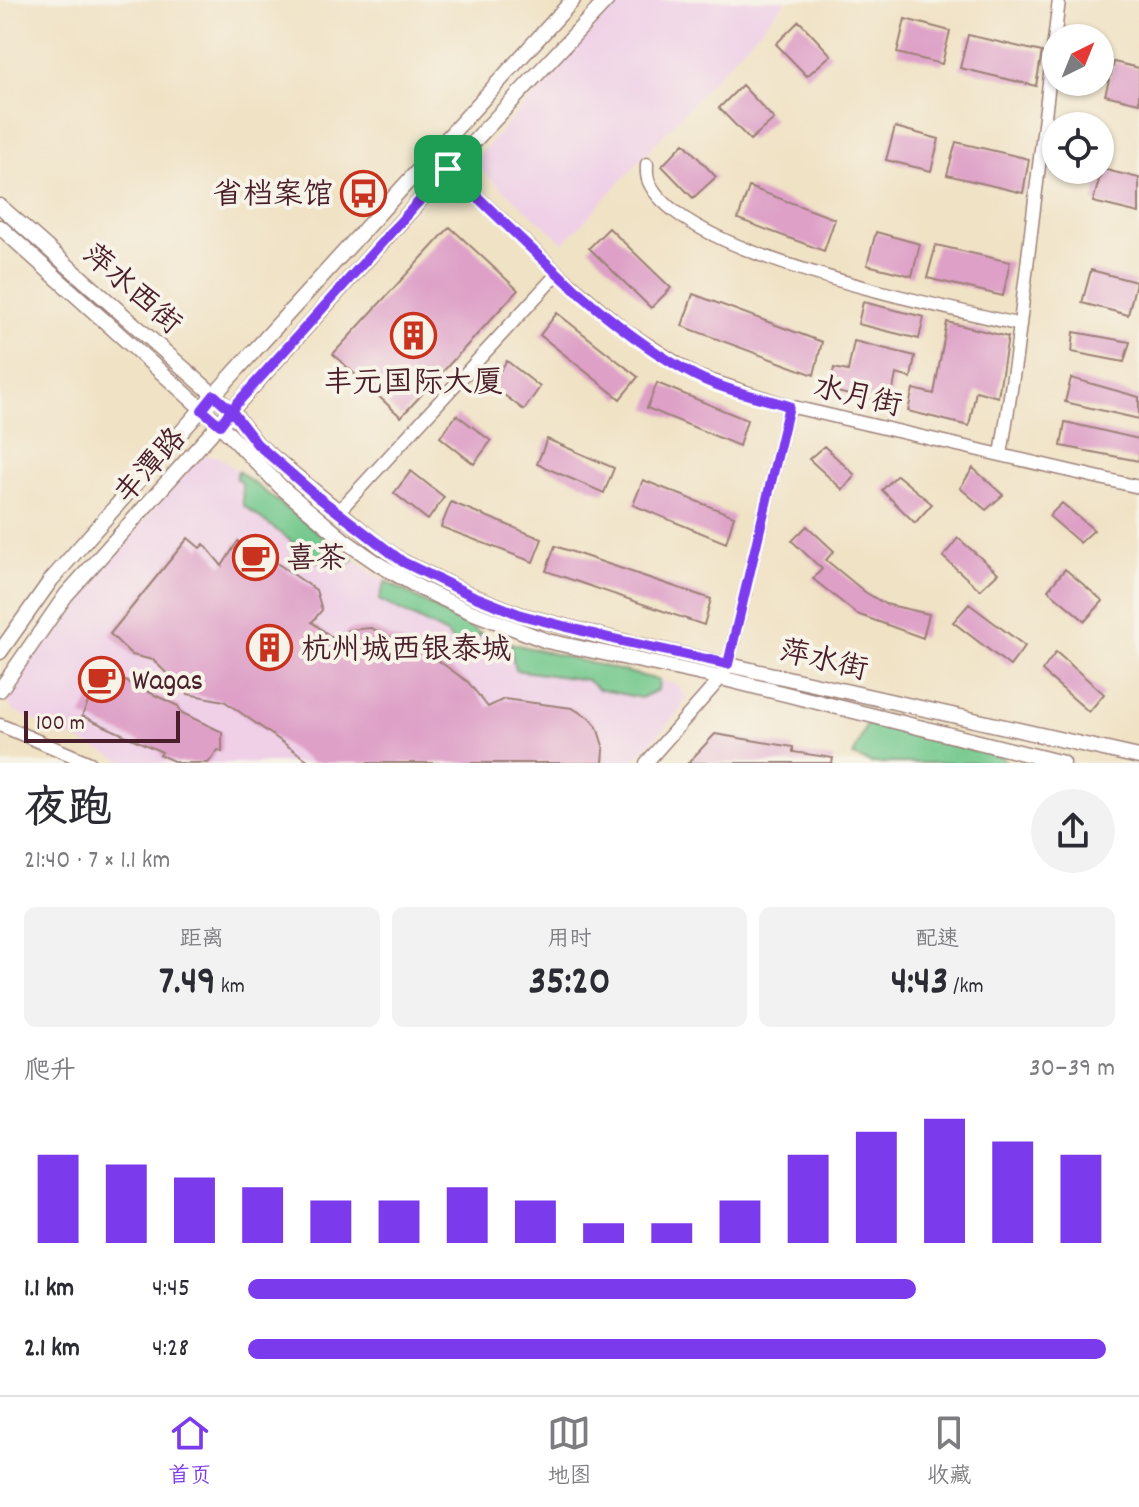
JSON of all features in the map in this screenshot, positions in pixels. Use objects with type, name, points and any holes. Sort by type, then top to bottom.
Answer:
[{"type":"main road","name":"丰潭路","points":[[0,652],[51,580],[214,395],[573,0]]},
{"type":"main road","name":"丰潭路","points":[[0,690],[66,595],[448,169],[607,0]]},
{"type":"main road","name":"萍水西街","points":[[0,206],[231,410]]},
{"type":"main road","name":"萍水西街","points":[[0,227],[202,410]]},
{"type":"main road","name":"萍水街","points":[[202,410],[281,487],[345,541],[422,589],[469,611],[547,641],[721,678],[1063,763]]},
{"type":"main road","name":"萍水街","points":[[231,410],[257,444],[403,562],[521,615],[613,639],[1139,757]]},
{"type":"street","points":[[1001,455],[1020,325],[1059,0]]},
{"type":"street","points":[[647,164],[647,179],[673,209],[711,232],[772,261],[1020,325]]},
{"type":"street","name":"水月街","points":[[448,169],[558,273],[625,330],[697,376],[789,406],[1139,487]]},
{"type":"street","points":[[338,512],[558,273]]},
{"type":"street","points":[[646,763],[721,678],[728,664],[789,406]]},
{"type":"street","points":[[0,725],[90,763]]},
{"type":"shaded area","points":[[620,0],[787,0],[564,243],[479,168],[477,157]]},
{"type":"shaded area","points":[[201,456],[218,456],[371,573],[488,637],[679,685],[686,697],[680,710],[632,763],[128,763],[14,711],[1,695],[71,603]]},
{"type":"green space","points":[[238,471],[354,560],[342,568],[326,556],[319,562],[243,505],[242,483],[236,478]]},
{"type":"green space","points":[[386,581],[482,634],[458,649],[447,634],[379,600]]},
{"type":"green space","points":[[510,643],[659,680],[658,690],[641,698],[598,689],[587,680],[515,670]]},
{"type":"green space","points":[[867,724],[1001,757],[1008,763],[871,763],[853,756]]},
{"type":"building","points":[[905,19],[950,31],[942,64],[897,53]]},
{"type":"building","points":[[799,21],[831,55],[807,76],[776,44]]},
{"type":"building","points":[[968,35],[1042,52],[1036,86],[960,68]]},
{"type":"building","points":[[1114,62],[1139,68],[1139,103],[1109,96],[1114,96]]},
{"type":"building","points":[[742,85],[774,119],[750,140],[719,108]]},
{"type":"building","points":[[895,127],[939,139],[931,171],[886,160]]},
{"type":"building","points":[[956,142],[1029,159],[1023,193],[947,175]]},
{"type":"building","points":[[684,143],[716,177],[693,198],[662,166]]},
{"type":"building","points":[[1114,172],[1139,178],[1139,213],[1093,202],[1098,184],[1114,184]]},
{"type":"building","points":[[749,187],[835,219],[824,251],[738,219]]},
{"type":"building","name":"丰元国际大厦","points":[[450,227],[518,290],[401,417],[333,354]]},
{"type":"building","points":[[609,228],[671,288],[651,308],[589,248]]},
{"type":"building","points":[[876,232],[920,244],[912,276],[867,265]]},
{"type":"building","points":[[936,245],[1010,262],[1003,296],[927,278]]},
{"type":"building","points":[[1091,270],[1136,282],[1128,315],[1082,303]]},
{"type":"building","points":[[693,294],[822,342],[814,375],[682,326]]},
{"type":"building","points":[[863,302],[924,317],[919,339],[858,324]]},
{"type":"building","points":[[557,313],[638,377],[620,399],[540,335]]},
{"type":"building","points":[[947,322],[1008,337],[998,397],[976,391],[969,426],[908,411],[913,389],[934,394]]},
{"type":"building","points":[[1074,332],[1130,342],[1124,362],[1072,352]]},
{"type":"building","points":[[854,341],[915,356],[911,378],[896,374],[890,405],[829,390],[834,368],[848,371]]},
{"type":"building","points":[[507,361],[540,387],[524,410],[490,384]]},
{"type":"building","points":[[1071,378],[1139,397],[1139,419],[1065,402]]},
{"type":"building","points":[[657,383],[747,420],[739,446],[647,408]]},
{"type":"building","points":[[457,415],[491,441],[474,464],[440,437]]},
{"type":"building","points":[[1065,422],[1139,439],[1139,461],[1061,446]]},
{"type":"building","points":[[547,439],[614,468],[604,493],[537,464]]},
{"type":"building","points":[[824,446],[855,475],[843,490],[809,459]]},
{"type":"building","points":[[973,468],[1003,495],[986,510],[960,488]]},
{"type":"building","points":[[411,471],[444,497],[428,520],[394,493]]},
{"type":"building","points":[[897,475],[932,504],[915,523],[882,490]]},
{"type":"building","points":[[643,480],[734,516],[726,543],[633,505]]},
{"type":"building","points":[[451,502],[542,539],[533,562],[441,527]]},
{"type":"building","points":[[1062,503],[1094,530],[1080,543],[1049,516]]},
{"type":"building","points":[[807,526],[834,551],[826,560],[865,592],[885,604],[929,614],[923,638],[857,614],[813,579],[822,569],[792,541]]},
{"type":"building","name":"杭州城西银泰城","points":[[188,538],[200,548],[204,544],[222,566],[238,541],[242,548],[246,542],[316,590],[322,610],[312,622],[338,642],[348,630],[371,628],[429,654],[468,682],[488,707],[504,699],[572,708],[597,727],[604,749],[603,763],[312,763],[224,701],[188,694],[153,660],[132,655],[110,634]]},
{"type":"building","points":[[958,538],[998,573],[980,590],[943,557]]},
{"type":"building","points":[[555,546],[711,599],[704,625],[546,571]]},
{"type":"building","points":[[1065,569],[1103,601],[1085,621],[1048,590]]},
{"type":"building","points":[[969,604],[1025,646],[1010,666],[953,622]]},
{"type":"building","points":[[1056,652],[1104,694],[1089,712],[1042,671]]},
{"type":"building","points":[[102,670],[178,706],[182,713],[222,732],[222,752],[218,750],[208,763],[178,763],[160,755],[162,752],[82,716]]},
{"type":"building","points":[[715,734],[793,747],[793,752],[833,758],[832,763],[688,763]]},
{"type":"place","name":"省档案馆","points":[[364,193]]},
{"type":"place","name":"丰元国际大厦","points":[[413,335]]},
{"type":"place","name":"喜茶","points":[[255,557]]},
{"type":"place","name":"杭州城西银泰城","points":[[270,648]]},
{"type":"place","name":"Wagas","points":[[101,679]]},
{"type":"route","points":[[448,169],[231,410],[214,395],[202,410],[220,425],[231,410],[257,444],[377,543],[403,562],[473,596],[521,615],[728,664],[789,406],[697,376],[625,330],[558,273],[448,169]]}]
